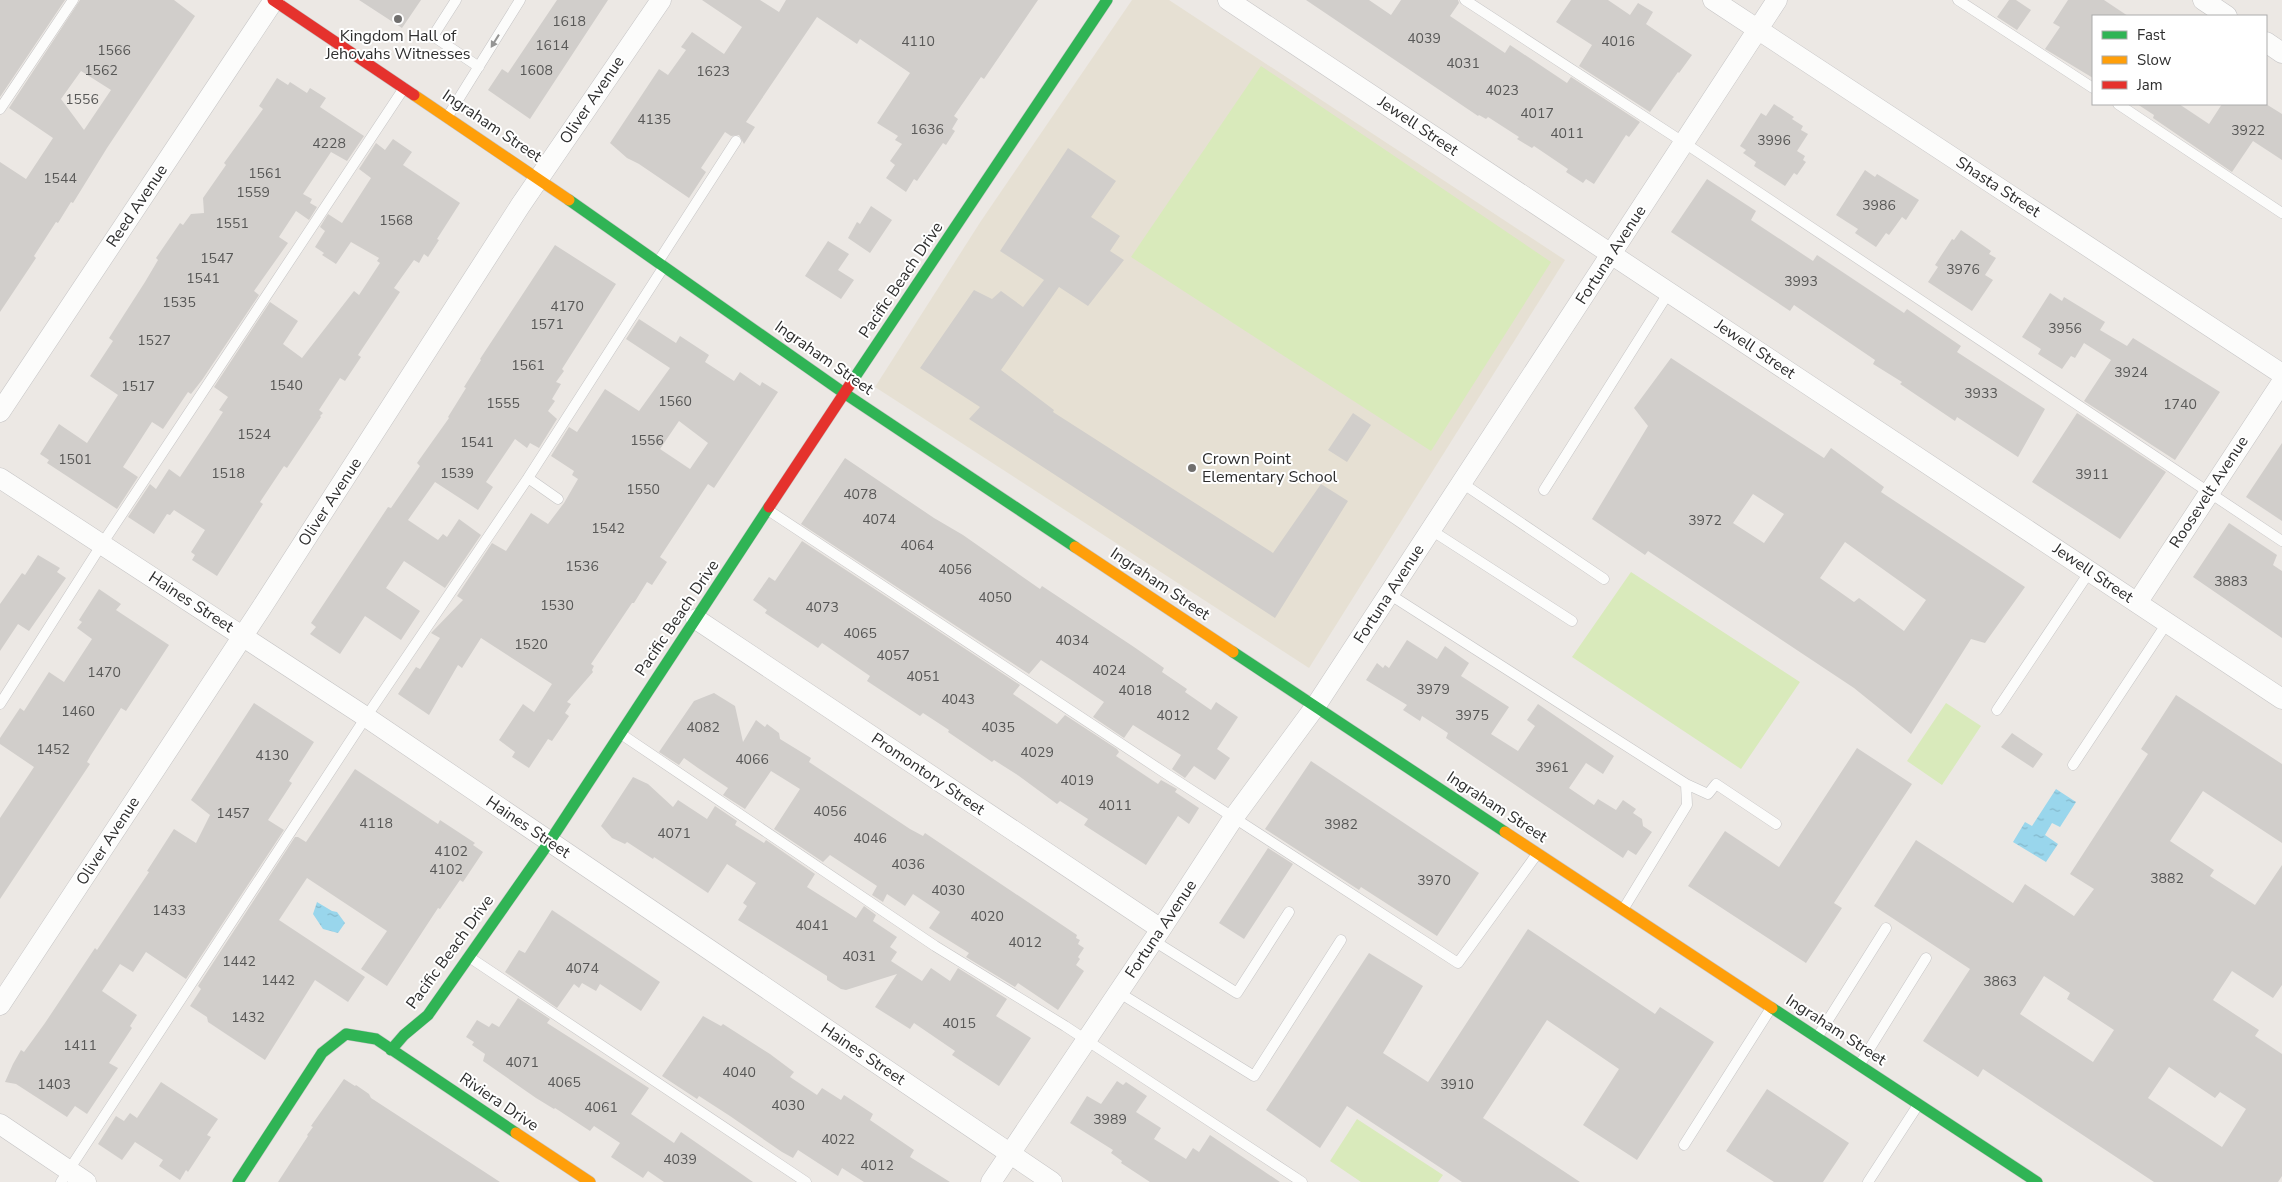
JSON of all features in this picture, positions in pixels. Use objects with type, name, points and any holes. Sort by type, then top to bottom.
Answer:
[{"type":"main road","name":"Ingraham Street","points":[[274,0],[539,178],[844,393],[1316,707],[2037,1182]]},
{"type":"main road","name":"Pacific Beach Drive","points":[[391,1050],[404,1035],[428,1015],[550,841],[844,393],[1107,0]]},
{"type":"main road","points":[[238,1182],[322,1053],[346,1034],[376,1039],[391,1050]]},
{"type":"main road","name":"Riviera Drive","points":[[391,1050],[590,1182]]},
{"type":"street","name":"Reed Avenue","points":[[0,412],[274,0]]},
{"type":"street","name":"Oliver Avenue","points":[[0,1006],[244,635],[539,178],[661,0]]},
{"type":"street","name":"Jewell Street","points":[[1228,0],[2282,699]]},
{"type":"street","name":"Shasta Street","points":[[1712,0],[2282,374]]},
{"type":"street","name":"Fortuna Avenue","points":[[991,1182],[1158,935],[1234,817],[1316,707],[1777,0]]},
{"type":"street","points":[[2203,0],[2226,15]]},
{"type":"street","points":[[2267,43],[2282,53]]},
{"type":"street","name":"Roosevelt Avenue","points":[[2137,602],[2282,382]]},
{"type":"street","name":"Haines Street","points":[[0,478],[244,635],[1052,1182]]},
{"type":"street","name":"Promontory Street","points":[[696,619],[1158,935]]},
{"type":"street","points":[[0,1124],[64,1176],[86,1182]]},
{"type":"lane","points":[[0,109],[73,0]]},
{"type":"lane","points":[[456,0],[433,36],[479,66]]},
{"type":"lane","points":[[448,116],[520,0]]},
{"type":"lane","points":[[1465,0],[1684,142],[2282,542]]},
{"type":"lane","points":[[1958,0],[2092,87]]},
{"type":"lane","points":[[0,704],[102,544],[405,87]]},
{"type":"lane","points":[[2119,105],[2282,214]]},
{"type":"lane","points":[[64,1176],[366,717],[528,478],[736,141]]},
{"type":"lane","points":[[1544,490],[1669,292]]},
{"type":"lane","points":[[528,478],[558,499]]},
{"type":"lane","points":[[1462,483],[1604,579]]},
{"type":"lane","points":[[768,510],[1458,963],[1538,853]]},
{"type":"lane","points":[[1431,530],[1572,621]]},
{"type":"lane","points":[[1997,710],[2090,571]]},
{"type":"lane","points":[[1389,594],[1686,784],[1708,794],[1716,784],[1776,824]]},
{"type":"lane","points":[[2073,765],[2167,623]]},
{"type":"lane","points":[[620,733],[935,946],[1087,1041],[1302,1182]]},
{"type":"lane","points":[[1623,909],[1687,805],[1686,784]]},
{"type":"lane","points":[[1158,935],[1237,993],[1289,912]]},
{"type":"lane","points":[[1817,1037],[1886,928]]},
{"type":"lane","points":[[1118,992],[1254,1076],[1341,940]]},
{"type":"lane","points":[[468,956],[806,1182]]},
{"type":"lane","points":[[1860,1065],[1926,958]]},
{"type":"lane","points":[[1684,1144],[1771,1007]]},
{"type":"lane","points":[[1868,1182],[1918,1104]]},
{"type":"shaded area","points":[[1132,0],[1169,0],[1565,260],[1309,668],[875,387],[981,221]]},
{"type":"green space","points":[[1261,66],[1551,262],[1431,451],[1131,257]]},
{"type":"green space","points":[[1631,572],[1800,682],[1741,769],[1572,657]]},
{"type":"green space","points":[[1946,703],[1981,726],[1942,785],[1907,761]]},
{"type":"green space","points":[[1357,1119],[1443,1175],[1438,1182],[1361,1182],[1330,1161]]},
{"type":"water","points":[[2056,789],[2076,802],[2060,827],[2052,823],[2045,835],[2058,844],[2046,862],[2013,842],[2025,822],[2032,826]]},
{"type":"water","points":[[317,902],[337,912],[345,923],[338,933],[323,929],[313,914]]},
{"type":"building","points":[[0,0],[65,0],[0,97]]},
{"type":"building","points":[[80,0],[174,0],[195,16],[107,148],[73,203],[71,202],[58,223],[56,222],[34,256],[36,258],[0,312],[0,162],[26,179],[53,138],[9,108]],"holes":[[[81,71],[111,90],[84,130],[61,99]]]},
{"type":"building","name":"Kingdom Hall of Jehovahs Witnesses","points":[[359,0],[421,0],[402,28]]},
{"type":"building","points":[[557,0],[608,0],[530,119],[488,90],[502,69],[508,73]]},
{"type":"building","points":[[702,0],[760,0],[779,12],[786,0],[1038,0],[984,79],[981,77],[954,116],[958,119],[952,129],[955,131],[946,145],[943,143],[917,181],[914,179],[906,192],[886,178],[895,165],[890,161],[902,144],[895,140],[898,136],[877,123],[910,73],[860,39],[857,44],[817,17],[746,122],[755,127],[744,144],[739,135],[731,136],[725,132],[701,168],[706,172],[689,198],[627,158],[610,143],[659,69],[668,75],[686,50],[681,47],[692,32],[724,54],[742,27]]},
{"type":"building","points":[[1306,0],[1369,0],[1391,15],[1401,0],[1458,0],[1459,3],[1450,16],[1505,53],[1510,45],[1567,83],[1571,77],[1640,122],[1629,137],[1626,135],[1594,184],[1586,179],[1583,183],[1566,172],[1568,169],[1534,146],[1532,148],[1517,139],[1519,137],[1488,117],[1486,119],[1478,116]]},
{"type":"building","points":[[1571,0],[1608,0],[1630,15],[1638,3],[1653,12],[1646,24],[1692,55],[1650,112],[1579,66],[1592,45],[1556,22]]},
{"type":"building","points":[[2009,0],[2016,0],[2031,10],[2017,30],[1997,17]]},
{"type":"building","points":[[2068,0],[2104,0],[2126,15],[2092,15],[2092,77],[2045,49],[2060,27],[2053,23]]},
{"type":"building","points":[[277,78],[288,85],[290,82],[307,93],[310,88],[326,98],[320,107],[364,136],[347,161],[331,152],[303,194],[312,199],[310,203],[317,207],[309,220],[296,211],[279,237],[288,243],[254,291],[259,295],[202,380],[191,394],[188,392],[163,429],[152,422],[123,467],[138,477],[117,509],[47,463],[49,460],[40,454],[59,424],[87,443],[118,395],[90,376],[113,341],[109,338],[158,260],[156,258],[180,223],[183,225],[191,214],[204,213],[203,198],[226,165],[224,163],[263,109],[259,106]]},
{"type":"building","points":[[1774,104],[1794,117],[1792,119],[1803,126],[1801,130],[1808,134],[1797,151],[1805,156],[1803,160],[1806,162],[1797,175],[1794,173],[1785,186],[1754,166],[1756,162],[1743,153],[1746,150],[1740,146],[1761,113],[1766,116]]},
{"type":"building","points":[[2139,105],[2180,105],[2209,124],[2221,105],[2267,105],[2282,114],[2282,160],[2253,141],[2232,172],[2153,118],[2154,115]]},
{"type":"building","points":[[393,139],[412,152],[403,165],[460,203],[428,257],[424,254],[419,263],[414,260],[394,288],[400,292],[358,355],[361,357],[345,381],[340,378],[319,410],[323,413],[321,417],[287,468],[284,466],[260,502],[263,504],[217,576],[192,560],[195,555],[191,552],[205,530],[174,510],[170,515],[167,514],[154,534],[128,517],[150,484],[156,489],[169,469],[180,477],[210,432],[223,412],[219,410],[228,397],[214,387],[270,302],[298,321],[283,344],[302,358],[354,291],[359,295],[380,263],[377,261],[379,258],[351,242],[336,264],[322,255],[324,253],[315,247],[325,231],[320,227],[328,214],[342,223],[371,178],[359,169],[376,143],[385,150]]},
{"type":"building","points":[[1068,148],[1116,181],[1091,217],[1120,236],[1110,251],[1124,260],[1088,306],[1059,287],[1001,370],[1054,410],[1053,412],[1273,553],[1321,484],[1348,501],[1275,618],[969,419],[980,407],[920,368],[974,290],[992,299],[1001,291],[1023,307],[1044,280],[1000,251]]},
{"type":"building","points":[[1865,170],[1875,177],[1877,174],[1919,200],[1906,220],[1902,217],[1889,235],[1886,233],[1876,247],[1855,233],[1858,229],[1836,215]]},
{"type":"building","points":[[1707,179],[1756,211],[1751,220],[1813,261],[1817,255],[1904,313],[1907,309],[1961,346],[1957,352],[2045,409],[2018,457],[1957,417],[1955,421],[1900,384],[1902,382],[1873,364],[1875,360],[1794,305],[1790,311],[1671,232]]},
{"type":"building","points":[[871,206],[892,220],[870,253],[848,238],[857,222],[860,224]]},
{"type":"building","points":[[1961,230],[1991,251],[1989,254],[1996,258],[1985,275],[1993,280],[1972,311],[1928,282],[1938,267],[1935,265],[1952,239],[1954,240]]},
{"type":"building","points":[[828,241],[849,254],[838,270],[854,280],[841,299],[805,276]]},
{"type":"building","points":[[555,245],[616,284],[562,369],[564,371],[556,382],[561,384],[552,399],[555,401],[548,411],[557,419],[539,448],[530,443],[527,448],[515,439],[486,482],[493,487],[478,510],[435,482],[408,520],[438,540],[443,534],[447,537],[459,519],[481,535],[445,588],[404,561],[386,588],[420,611],[401,640],[365,616],[340,654],[310,634],[316,627],[311,623],[388,507],[391,508],[420,466],[417,463],[449,418],[480,359]]},
{"type":"building","points":[[2050,293],[2062,301],[2064,297],[2105,322],[2100,330],[2127,346],[2133,338],[2220,392],[2175,460],[2084,401],[2111,360],[2084,343],[2075,358],[2071,356],[2062,369],[2038,354],[2041,349],[2022,337]]},
{"type":"building","points":[[639,319],[676,343],[680,336],[709,355],[705,362],[734,381],[740,372],[760,386],[762,382],[778,392],[714,488],[708,484],[660,557],[667,562],[652,585],[647,582],[591,664],[594,666],[593,672],[567,702],[571,704],[565,713],[569,716],[552,741],[548,739],[529,768],[512,757],[515,752],[499,740],[523,704],[534,712],[552,684],[481,638],[462,668],[458,665],[429,715],[398,694],[416,667],[420,669],[440,638],[431,633],[463,600],[457,596],[492,543],[506,551],[531,513],[548,524],[564,503],[578,479],[572,475],[574,471],[551,456],[569,427],[577,432],[605,389],[639,411],[670,368],[626,339]],"holes":[[[679,421],[708,443],[690,469],[660,449]]]},
{"type":"building","points":[[1671,358],[1824,458],[1831,448],[1884,487],[1881,492],[2025,587],[1985,643],[1971,639],[1911,734],[1854,688],[1648,551],[1645,555],[1592,519],[1648,426],[1634,408]],"holes":[[[1753,494],[1784,514],[1764,543],[1733,523]],[[1845,542],[1926,600],[1904,631],[1859,598],[1854,602],[1820,578]]]},
{"type":"building","points":[[1353,413],[1371,425],[1347,462],[1328,450]]},
{"type":"building","points":[[2077,413],[2166,472],[2120,539],[2032,482]]},
{"type":"building","points":[[2282,443],[2282,521],[2246,497]]},
{"type":"building","points":[[845,458],[934,518],[963,535],[1040,589],[1042,586],[1134,647],[1164,668],[1162,672],[1187,689],[1185,692],[1211,710],[1216,702],[1238,717],[1217,749],[1230,758],[1215,780],[1194,766],[1185,778],[1172,769],[1181,755],[1133,725],[1124,738],[1093,717],[1104,702],[1073,681],[1041,660],[1029,674],[801,524]]},
{"type":"building","points":[[2229,523],[2277,555],[2273,565],[2282,571],[2282,638],[2193,577]]},
{"type":"building","points":[[802,541],[1020,685],[1013,694],[1057,724],[1065,715],[1117,749],[1119,752],[1116,756],[1158,784],[1161,780],[1177,789],[1175,792],[1199,808],[1189,824],[1178,816],[1146,865],[1084,825],[1088,819],[1060,801],[1057,804],[1019,776],[994,760],[992,762],[923,713],[920,716],[867,681],[870,676],[822,643],[818,648],[765,613],[767,610],[753,600],[769,577],[775,581]]},
{"type":"building","points":[[38,555],[60,568],[57,572],[66,578],[29,631],[18,624],[0,651],[0,604],[22,573],[25,575]]},
{"type":"building","points":[[99,589],[121,604],[116,610],[169,645],[126,711],[121,708],[87,762],[90,764],[0,899],[0,818],[34,767],[0,744],[0,738],[20,708],[24,711],[49,672],[64,682],[92,639],[77,628],[82,622],[79,620]]},
{"type":"building","points":[[1407,640],[1437,659],[1445,646],[1469,663],[1461,676],[1509,707],[1491,734],[1518,751],[1535,726],[1527,720],[1538,704],[1614,756],[1603,774],[1586,763],[1569,788],[1594,805],[1598,799],[1616,810],[1623,800],[1636,809],[1633,813],[1642,819],[1643,826],[1652,832],[1636,855],[1628,850],[1623,858],[1446,738],[1448,733],[1422,716],[1420,721],[1403,710],[1407,705],[1366,680],[1377,663],[1383,668],[1385,665],[1389,668]]},
{"type":"building","points":[[714,693],[735,706],[743,742],[756,720],[765,727],[767,724],[779,733],[780,739],[811,758],[809,762],[910,829],[923,836],[925,833],[1077,935],[1076,938],[1080,940],[1078,944],[1084,948],[1078,957],[1080,959],[1076,965],[1084,971],[1058,1010],[1018,983],[1015,987],[966,957],[969,953],[929,928],[940,912],[913,894],[905,906],[887,894],[883,902],[872,895],[877,886],[830,855],[823,862],[774,829],[800,789],[771,771],[745,809],[723,795],[728,788],[684,758],[679,765],[659,752],[694,701]]},
{"type":"building","points":[[2176,695],[2282,764],[2282,843],[2203,791],[2170,841],[2214,870],[2210,876],[2255,905],[2282,865],[2282,985],[2273,998],[2232,971],[2213,1000],[2259,1030],[2255,1036],[2282,1054],[2282,1176],[2278,1182],[2154,1182],[1983,1069],[1978,1077],[1923,1041],[1970,969],[1874,906],[1916,840],[2013,903],[2025,884],[2074,916],[2094,889],[2070,874],[2148,754],[2141,749]],"holes":[[[2044,976],[2070,993],[2067,999],[2114,1030],[2093,1062],[2020,1014]],[[2169,1067],[2215,1098],[2220,1092],[2246,1109],[2222,1147],[2148,1098]]]},
{"type":"building","points":[[254,703],[314,742],[289,781],[292,783],[268,820],[284,830],[186,979],[146,952],[133,972],[120,964],[102,991],[137,1015],[130,1026],[132,1028],[109,1063],[118,1068],[87,1114],[75,1106],[67,1117],[16,1084],[5,1082],[13,1064],[21,1050],[24,1052],[45,1023],[95,948],[97,950],[149,872],[147,871],[174,829],[196,843],[210,815],[191,800]]},
{"type":"building","points":[[2012,733],[2043,754],[2033,768],[2001,747]]},
{"type":"building","points":[[1857,748],[1912,784],[1834,903],[1842,908],[1806,963],[1688,886],[1725,831],[1779,867]]},
{"type":"building","points":[[1311,761],[1479,873],[1437,936],[1361,887],[1359,890],[1265,829]]},
{"type":"building","points":[[355,769],[438,824],[440,820],[475,843],[473,845],[483,852],[463,882],[460,880],[440,909],[438,908],[387,986],[361,969],[387,931],[307,878],[279,920],[365,977],[348,1002],[315,980],[265,1060],[208,1022],[207,1017],[190,1006],[201,989],[198,986],[295,837],[306,842]]},
{"type":"building","points":[[633,777],[648,784],[673,807],[678,800],[707,819],[715,806],[737,821],[735,825],[764,843],[766,840],[815,874],[807,887],[856,918],[864,906],[876,915],[873,921],[897,937],[890,947],[897,952],[891,961],[922,981],[931,968],[950,981],[958,968],[1007,999],[996,1016],[1031,1038],[999,1086],[952,1055],[955,1051],[914,1023],[910,1029],[875,1007],[897,974],[846,990],[841,989],[827,980],[827,976],[738,920],[747,906],[743,903],[756,883],[727,864],[708,893],[654,857],[653,859],[627,842],[625,844],[612,838],[601,826]]},
{"type":"building","points":[[1268,848],[1293,864],[1244,939],[1219,923]]},
{"type":"building","points":[[552,910],[660,982],[641,1011],[600,984],[596,991],[582,983],[579,988],[574,984],[557,1008],[505,972],[519,950],[525,953]]},
{"type":"building","points":[[1528,929],[1655,1014],[1660,1007],[1714,1042],[1637,1160],[1583,1125],[1619,1069],[1547,1020],[1483,1118],[1580,1182],[1462,1182],[1347,1106],[1320,1148],[1266,1110],[1369,953],[1423,986],[1383,1053],[1428,1082]]},
{"type":"building","points":[[518,998],[550,1019],[547,1023],[649,1088],[631,1114],[674,1143],[681,1132],[753,1182],[664,1182],[648,1171],[643,1178],[611,1157],[620,1143],[594,1126],[590,1131],[536,1098],[483,1061],[485,1054],[472,1045],[474,1042],[466,1037],[477,1020],[489,1027],[492,1023],[499,1027]]},
{"type":"building","points":[[703,1016],[721,1026],[723,1024],[770,1054],[794,1072],[790,1077],[817,1095],[822,1088],[841,1100],[844,1095],[873,1114],[870,1120],[914,1150],[910,1157],[950,1182],[864,1182],[842,1168],[838,1176],[798,1150],[793,1158],[782,1152],[699,1096],[697,1099],[662,1076]]},
{"type":"building","points":[[344,1079],[356,1085],[369,1094],[371,1098],[500,1182],[278,1182],[308,1136],[313,1127],[311,1126]]},
{"type":"building","points":[[1117,1081],[1123,1085],[1126,1082],[1147,1096],[1136,1112],[1161,1128],[1154,1139],[1186,1159],[1193,1148],[1199,1152],[1210,1135],[1280,1182],[1150,1182],[1121,1163],[1122,1161],[1111,1153],[1113,1150],[1070,1123],[1087,1096],[1101,1104]]},
{"type":"building","points":[[161,1082],[218,1119],[207,1135],[211,1137],[188,1172],[186,1170],[180,1180],[159,1166],[163,1160],[135,1142],[122,1160],[98,1144],[116,1116],[124,1121],[130,1113],[137,1118]]},
{"type":"building","points":[[1767,1089],[1849,1143],[1823,1182],[1774,1182],[1726,1151]]},
{"type":"traffic: fast","points":[[853,380],[1107,0]]},
{"type":"traffic: fast","points":[[569,200],[844,393],[1075,547]]},
{"type":"traffic: fast","points":[[391,1050],[404,1035],[428,1015],[550,841],[769,507]]},
{"type":"traffic: fast","points":[[1233,652],[1505,832]]},
{"type":"traffic: fast","points":[[1772,1008],[2037,1182]]},
{"type":"traffic: fast","points":[[238,1182],[322,1053],[346,1034],[376,1039],[516,1133]]},
{"type":"traffic: slow","points":[[414,95],[569,200]]},
{"type":"traffic: slow","points":[[1075,547],[1233,652]]},
{"type":"traffic: slow","points":[[1505,832],[1772,1008]]},
{"type":"traffic: slow","points":[[516,1133],[590,1182]]},
{"type":"traffic: jam","points":[[273,0],[414,95]]},
{"type":"traffic: jam","points":[[769,507],[853,380]]},
{"type":"place","name":"Kingdom Hall of Jehovahs Witnesses","points":[[398,19]]},
{"type":"place","name":"Crown Point Elementary School","points":[[1192,468]]}]
